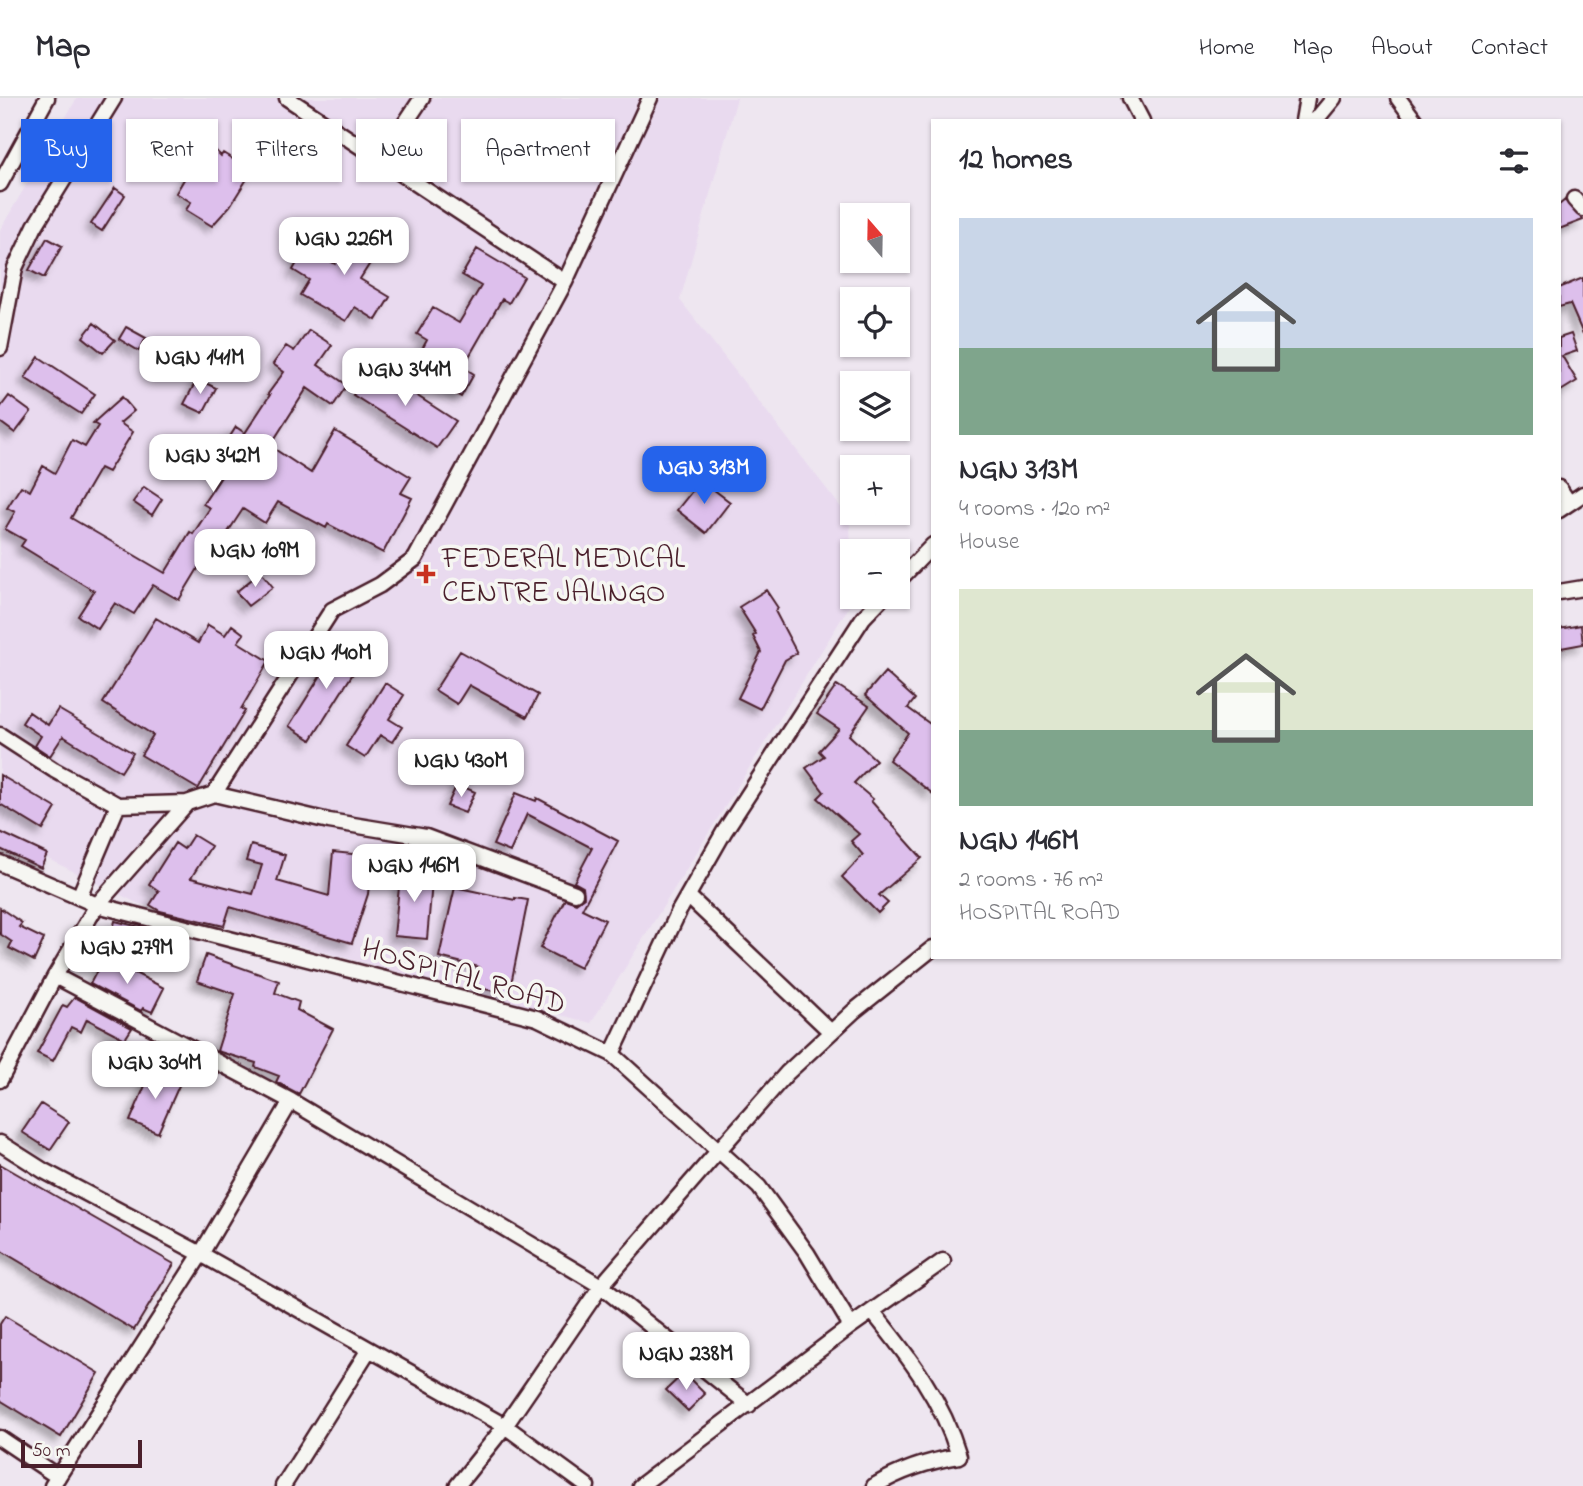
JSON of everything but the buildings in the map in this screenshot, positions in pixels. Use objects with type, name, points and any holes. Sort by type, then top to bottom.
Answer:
[{"type":"street","points":[[0,184],[47,98]]},
{"type":"street","points":[[0,348],[15,268],[35,226],[114,98]]},
{"type":"street","points":[[408,119],[422,98]]},
{"type":"street","points":[[214,794],[332,610],[380,585],[415,558],[565,282],[650,98]]},
{"type":"street","points":[[1130,98],[1141,119]]},
{"type":"street","points":[[1303,119],[1307,98]]},
{"type":"street","points":[[1317,119],[1334,98]]},
{"type":"street","points":[[1398,98],[1414,119]]},
{"type":"street","points":[[294,100],[356,144]]},
{"type":"street","points":[[412,182],[565,282]]},
{"type":"street","points":[[1564,507],[1583,494]]},
{"type":"street","points":[[910,569],[931,547]]},
{"type":"street","points":[[1561,592],[1583,588]]},
{"type":"street","points":[[612,1054],[688,896],[724,832],[863,618],[872,609]]},
{"type":"street","points":[[0,735],[54,770],[118,804],[187,803],[214,794],[330,821],[426,837],[575,893]]},
{"type":"street","points":[[0,1080],[55,976],[97,905],[187,803]]},
{"type":"street","points":[[79,897],[118,804]]},
{"type":"street","name":"HOSPITAL ROAD","points":[[0,863],[97,905],[537,1018],[612,1054],[759,1187],[807,1253],[851,1326]]},
{"type":"street","points":[[688,896],[831,1032]]},
{"type":"street","points":[[457,1486],[505,1426],[601,1286],[719,1150],[788,1073],[831,1032],[931,950]]},
{"type":"street","points":[[55,976],[291,1101],[601,1286],[749,1405]]},
{"type":"street","points":[[0,1438],[55,1482],[201,1254],[291,1101]]},
{"type":"street","points":[[0,1143],[44,1171],[201,1254],[368,1351],[505,1426],[587,1486]]},
{"type":"street","points":[[640,1486],[851,1326],[943,1261]]},
{"type":"street","points":[[872,1311],[932,1389],[950,1425],[959,1456],[929,1461],[897,1472],[874,1486]]},
{"type":"street","points":[[283,1486],[368,1351]]},
{"type":"shaded area","name":"FEDERAL MEDICAL CENTRE JALINGO","points":[[77,98],[737,98],[680,300],[840,506],[840,525],[850,525],[851,539],[840,539],[840,609],[848,609],[591,1023],[137,903],[0,835],[0,230],[28,182],[112,182],[112,119],[65,119]]},
{"type":"place","name":"FEDERAL MEDICAL CENTRE JALINGO","points":[[426,574]]}]
